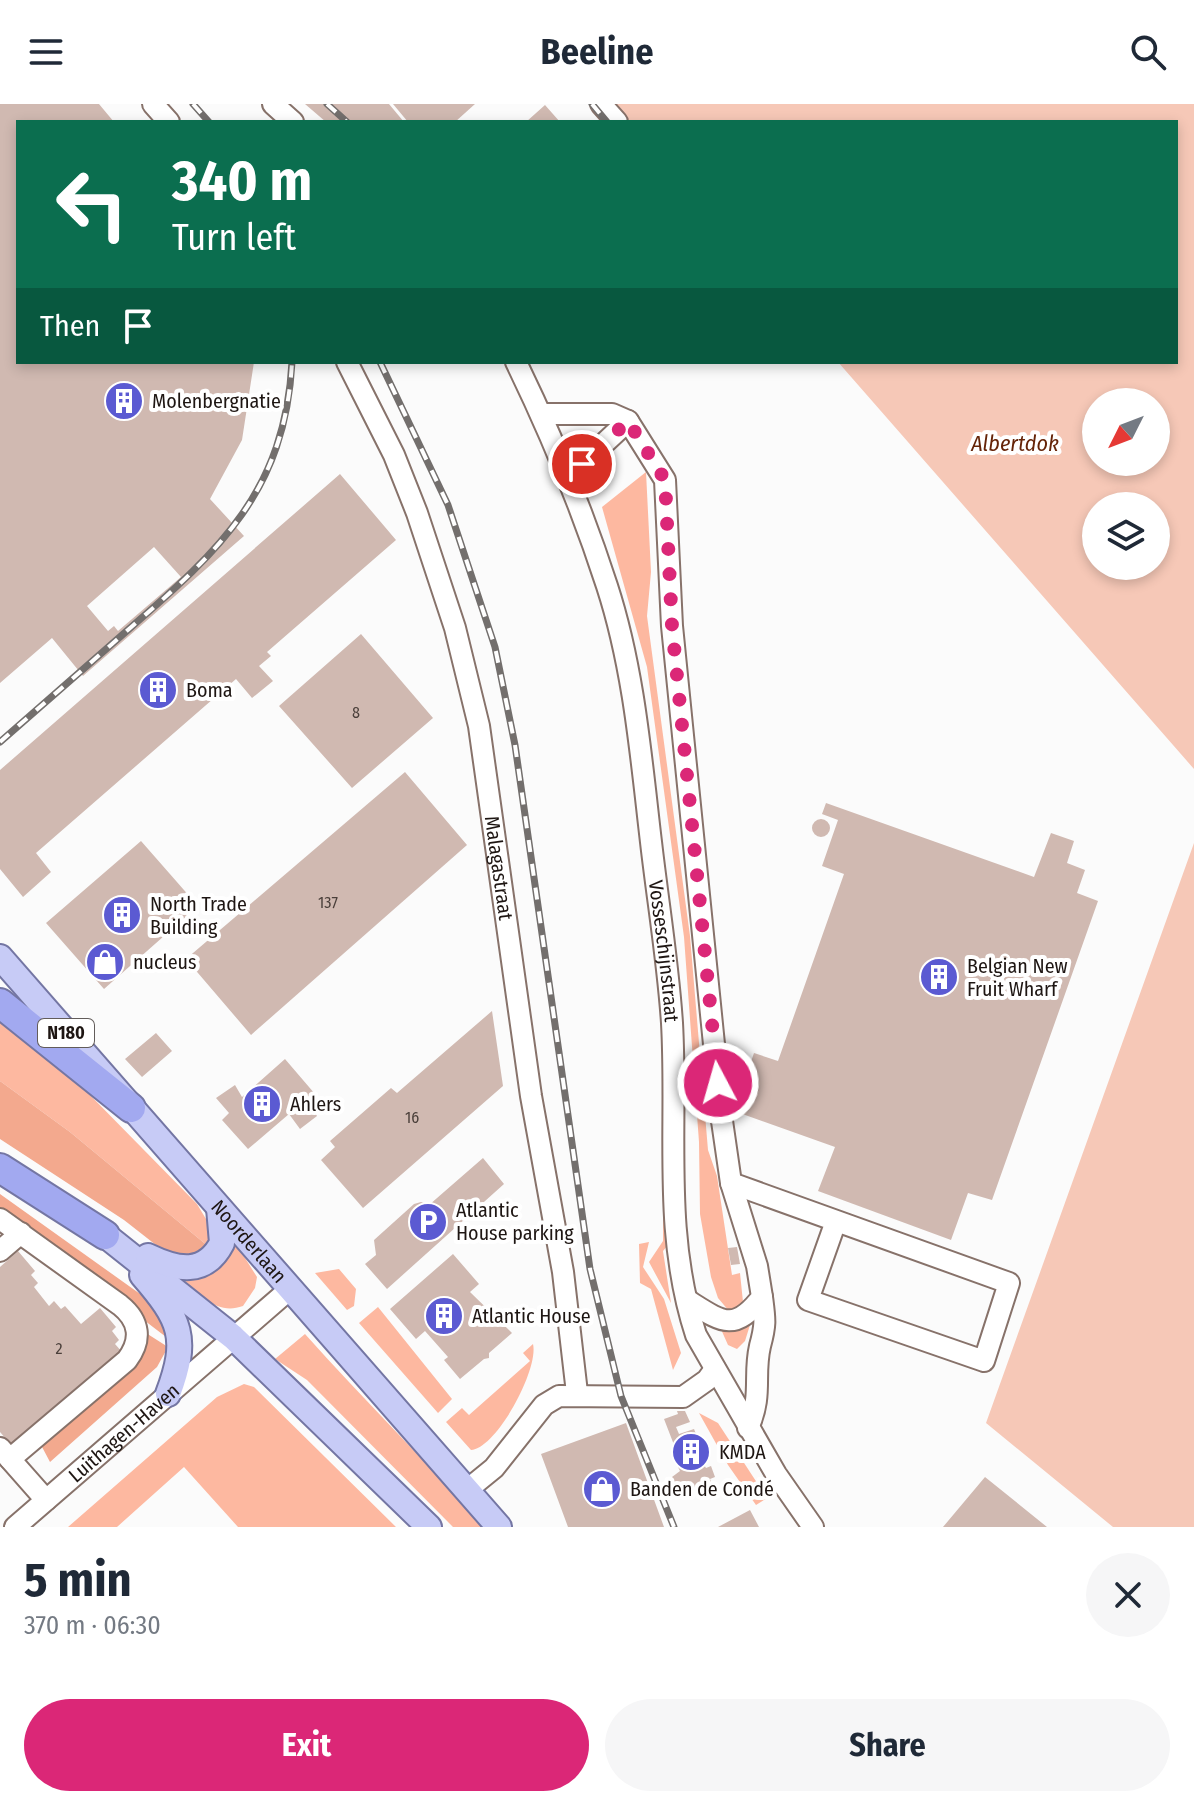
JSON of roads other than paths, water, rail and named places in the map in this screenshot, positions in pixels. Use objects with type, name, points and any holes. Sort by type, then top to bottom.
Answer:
[{"type":"highway","points":[[0,1003],[131,1108]]},
{"type":"highway","points":[[0,1168],[105,1235]]},
{"type":"main road","name":"Noorderlaan","points":[[0,957],[499,1527]]},
{"type":"main road","points":[[105,1235],[168,1265],[201,1266],[216,1254],[222,1243],[218,1206]]},
{"type":"main road","points":[[105,1235],[233,1337],[293,1391],[429,1527]]},
{"type":"main road","points":[[105,1235],[159,1294],[175,1322],[180,1360],[168,1394]]},
{"type":"street","points":[[153,104],[167,120]]},
{"type":"street","points":[[273,104],[291,120]]},
{"type":"street","points":[[601,104],[615,120]]},
{"type":"street","name":"Malagastraat","points":[[348,364],[394,455],[417,513],[455,628],[479,726],[531,1096],[563,1272],[577,1393]]},
{"type":"street","name":"Vosseschijnstraat","points":[[517,364],[569,482],[608,588],[636,712],[669,978],[672,1206],[679,1270],[696,1335],[748,1428],[813,1527]]},
{"type":"street","points":[[541,414],[612,414],[628,421],[665,480],[672,626],[721,1114],[731,1183],[757,1266],[767,1333],[760,1347],[757,1407],[748,1428]]},
{"type":"street","points":[[569,482],[582,464],[628,421]]},
{"type":"street","points":[[731,1183],[1009,1283],[984,1361],[808,1300],[836,1221]]},
{"type":"street","points":[[0,1219],[120,1305],[135,1322],[138,1332],[134,1350],[127,1360],[5,1454],[46,1500]]},
{"type":"street","points":[[0,1251],[21,1233]]},
{"type":"street","name":"Luithagen-Haven","points":[[15,1527],[290,1289]]},
{"type":"street","points":[[687,1300],[711,1315],[730,1320],[746,1317],[762,1297]]},
{"type":"street","points":[[467,1490],[494,1468],[544,1405],[559,1396],[577,1393],[683,1397],[707,1380],[715,1369]]},
{"type":"water","name":"Albertdok","points":[[613,104],[1194,104],[1194,769],[840,364],[1178,364],[1178,120],[626,120]]},
{"type":"water","points":[[1194,843],[1194,1527],[1113,1527],[986,1423]]},
{"type":"railway","points":[[193,104],[207,120]]},
{"type":"railway","points":[[327,104],[345,120]]},
{"type":"railway","points":[[592,104],[605,120]]},
{"type":"railway","points":[[0,742],[162,600],[219,544],[261,482],[276,447],[287,407],[292,364]]},
{"type":"railway","points":[[381,364],[448,505],[495,647],[515,745],[590,1269],[621,1396],[674,1527]]},
{"type":"place","name":"Molenbergnatie","points":[[124,401]]},
{"type":"place","name":"Boma","points":[[158,690]]},
{"type":"place","name":"North Trade Building","points":[[122,915]]},
{"type":"place","name":"nucleus","points":[[105,962]]},
{"type":"place","name":"Belgian New Fruit Wharf","points":[[939,977]]},
{"type":"place","name":"Ahlers","points":[[262,1104]]},
{"type":"place","name":"Atlantic House parking","points":[[428,1222]]},
{"type":"place","name":"Atlantic House","points":[[444,1316]]},
{"type":"place","name":"KMDA","points":[[691,1452]]},
{"type":"place","name":"Banden de Condé","points":[[602,1489]]}]
